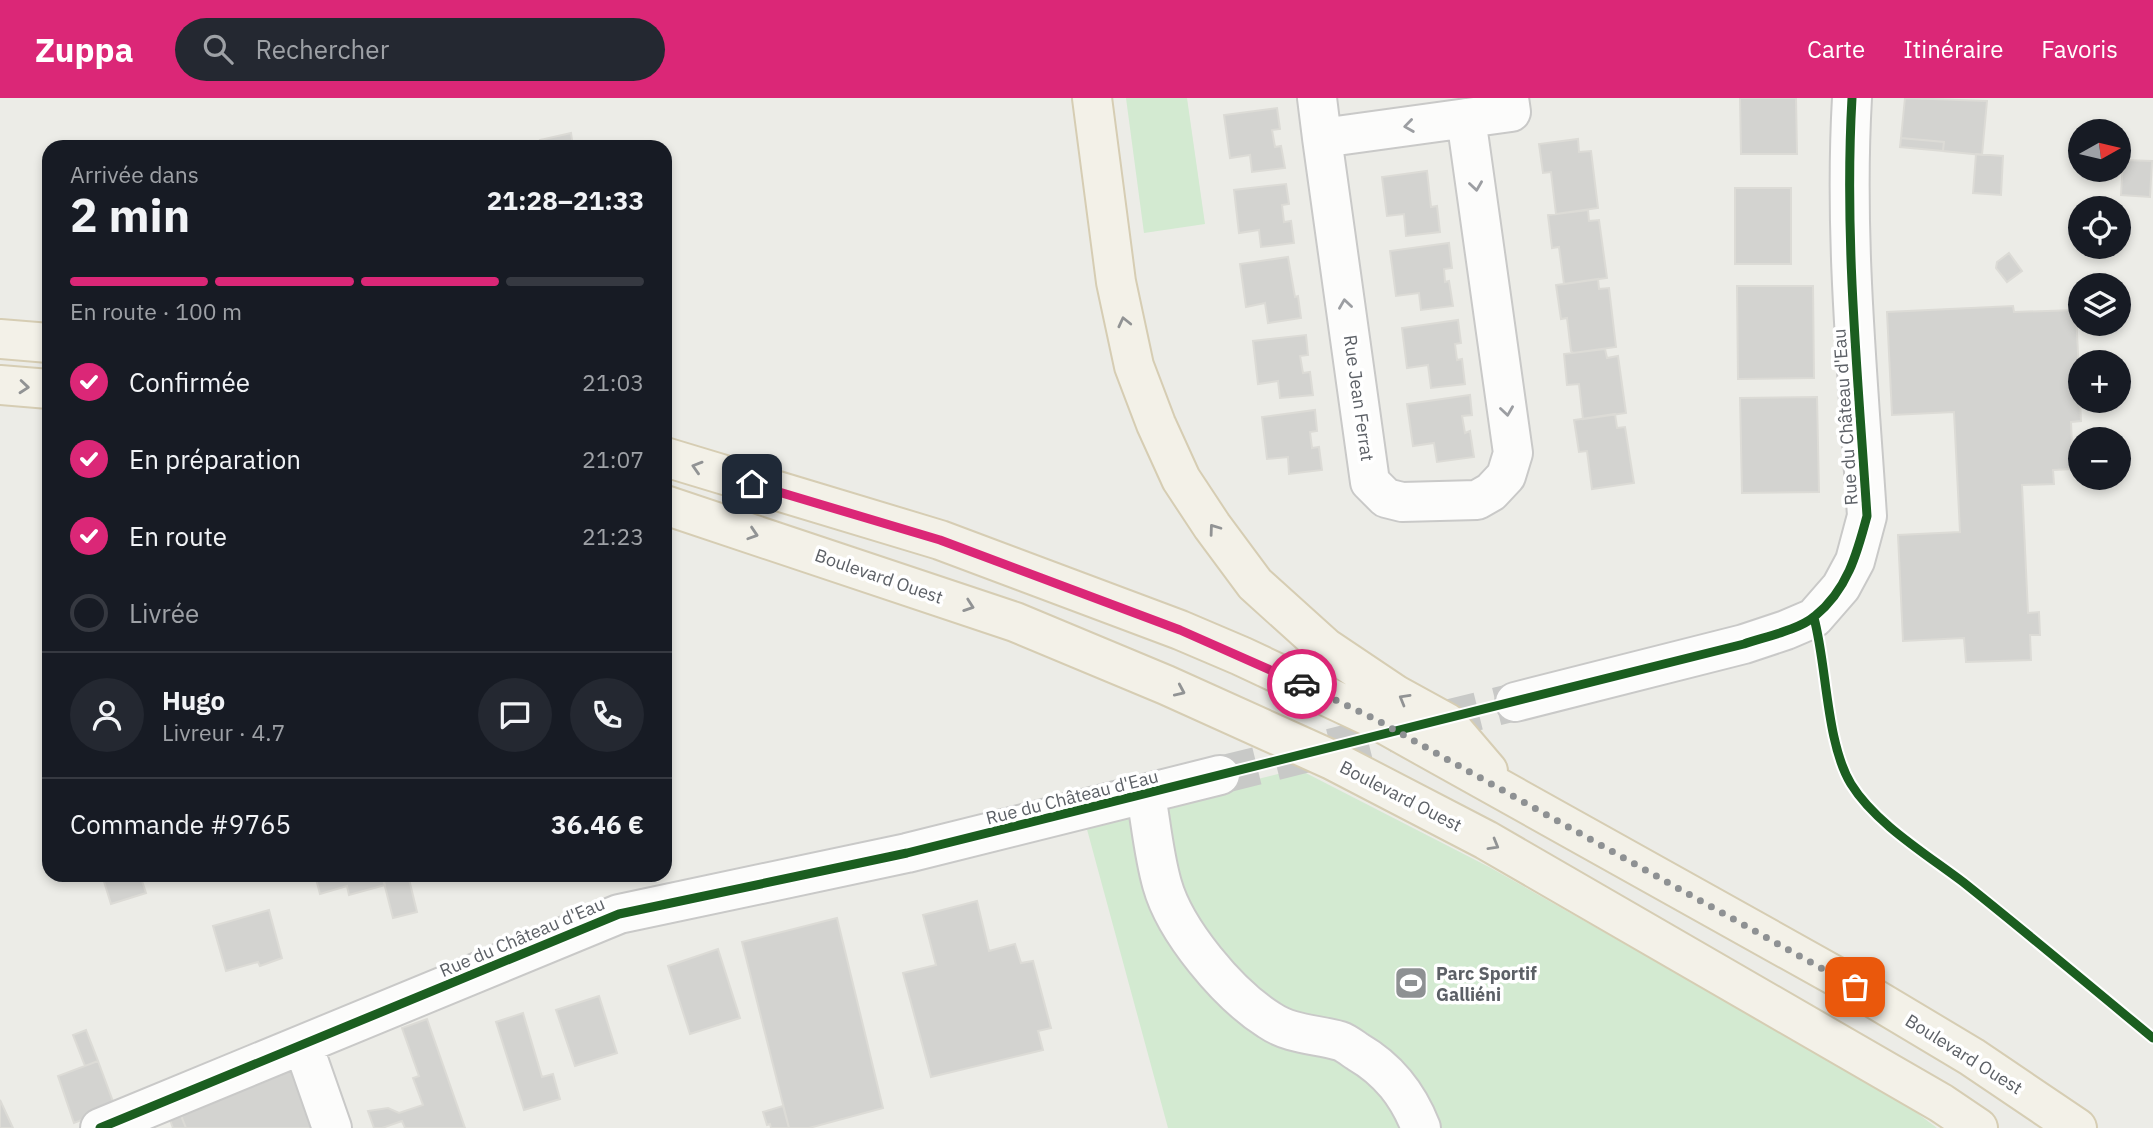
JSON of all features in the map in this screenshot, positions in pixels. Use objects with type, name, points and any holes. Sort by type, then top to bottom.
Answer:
[{"type":"main road","points":[[1092,98],[1116,282],[1134,366],[1181,479],[1255,583],[1326,648],[1396,695],[1447,723],[1508,793]]},
{"type":"main road","points":[[0,339],[42,342]]},
{"type":"main road","points":[[0,385],[42,388]]},
{"type":"main road","name":"Boulevard Ouest","points":[[672,459],[940,540],[1180,630],[1375,719],[1855,987],[1972,1057],[2077,1128]]},
{"type":"main road","name":"Boulevard Ouest","points":[[672,507],[1015,622],[1166,685],[1332,760],[1486,840],[1941,1103],[1978,1128]]},
{"type":"street","name":"Rue Jean Ferrat","points":[[1317,98],[1370,482],[1386,498],[1402,502],[1477,500],[1491,492],[1506,476],[1513,453],[1466,118]]},
{"type":"street","points":[[1322,138],[1511,112],[1509,98]]},
{"type":"street","name":"Rue du Château d'Eau","points":[[1515,702],[1744,644],[1786,630],[1814,618],[1841,587],[1855,561],[1867,516],[1850,226],[1848,162],[1852,98]]},
{"type":"street","name":"Rue du Château d'Eau","points":[[100,1128],[619,914],[907,853],[1220,775]]},
{"type":"street","points":[[1146,795],[1162,884],[1175,918],[1225,984],[1270,1021],[1306,1035],[1341,1041],[1368,1057],[1394,1079],[1421,1128]]},
{"type":"street","points":[[303,1045],[332,1128]]},
{"type":"green space","points":[[1126,98],[1187,98],[1205,224],[1144,233]]},
{"type":"green space","name":"Parc Sportif Galliéni","points":[[1298,769],[1491,868],[1897,1098],[1937,1128],[1168,1128],[1085,822]]},
{"type":"building","points":[[1740,98],[1796,98],[1797,154],[1741,154]]},
{"type":"building","points":[[1905,98],[1987,101],[1982,155],[1943,151],[1944,142],[1901,138]]},
{"type":"building","points":[[1277,108],[1280,129],[1272,130],[1275,147],[1281,146],[1285,168],[1252,172],[1250,155],[1230,158],[1224,115]]},
{"type":"building","points":[[571,133],[572,140],[540,140]]},
{"type":"building","points":[[1901,138],[1944,142],[1943,151],[1900,147]]},
{"type":"building","points":[[1578,139],[1579,152],[1591,151],[1598,208],[1556,214],[1551,172],[1543,173],[1539,144]]},
{"type":"building","points":[[1976,154],[2003,156],[2001,195],[1973,193]]},
{"type":"building","points":[[2132,160],[2152,161],[2150,197],[2121,195],[2122,182],[2132,182]]},
{"type":"building","points":[[1427,171],[1431,207],[1437,206],[1440,232],[1406,236],[1404,214],[1387,216],[1382,177]]},
{"type":"building","points":[[1286,184],[1289,204],[1282,205],[1284,222],[1291,221],[1294,243],[1261,247],[1259,230],[1239,233],[1234,190]]},
{"type":"building","points":[[1735,188],[1791,188],[1791,264],[1735,264]]},
{"type":"building","points":[[1588,210],[1589,221],[1599,220],[1607,278],[1564,284],[1559,247],[1552,248],[1548,215]]},
{"type":"building","points":[[1449,243],[1452,268],[1444,269],[1445,282],[1449,281],[1453,306],[1421,310],[1419,293],[1396,296],[1390,251]]},
{"type":"building","points":[[2009,253],[2022,271],[2007,282],[1996,268],[1997,262]]},
{"type":"building","points":[[1288,257],[1301,318],[1268,323],[1265,303],[1246,307],[1240,264]]},
{"type":"building","points":[[1598,279],[1599,289],[1609,288],[1616,347],[1573,353],[1567,318],[1561,319],[1556,285]]},
{"type":"building","points":[[1737,286],[1813,286],[1814,378],[1738,379]]},
{"type":"building","points":[[2013,306],[2014,312],[2068,310],[2068,336],[2077,336],[2078,350],[2068,350],[2068,413],[2081,413],[2081,421],[2071,422],[2071,427],[2068,427],[2068,469],[2053,470],[2054,484],[2022,485],[2028,613],[2039,612],[2040,635],[2030,635],[2031,660],[1966,662],[1964,638],[1903,641],[1898,535],[1960,532],[1954,412],[1892,415],[1887,312]]},
{"type":"building","points":[[1458,320],[1461,343],[1455,344],[1457,360],[1462,359],[1465,384],[1431,388],[1428,365],[1407,368],[1402,328]]},
{"type":"building","points":[[1306,335],[1308,355],[1300,356],[1303,373],[1310,372],[1313,395],[1280,398],[1278,381],[1258,384],[1253,341]]},
{"type":"building","points":[[1605,349],[1607,358],[1618,356],[1626,413],[1583,419],[1579,384],[1567,385],[1564,354]]},
{"type":"building","points":[[1470,395],[1472,415],[1462,416],[1465,433],[1470,431],[1474,457],[1437,462],[1434,443],[1413,446],[1407,404]]},
{"type":"building","points":[[1817,397],[1819,492],[1742,493],[1740,398]]},
{"type":"building","points":[[1315,410],[1317,431],[1310,432],[1312,448],[1319,447],[1322,470],[1289,474],[1288,457],[1267,459],[1262,417]]},
{"type":"building","points":[[1615,414],[1617,428],[1625,427],[1634,483],[1592,489],[1587,451],[1579,452],[1574,420]]},
{"type":"building","points":[[104,882],[142,882],[146,893],[111,904]]},
{"type":"building","points":[[317,882],[384,882],[385,885],[349,895],[347,886],[320,894]]},
{"type":"building","points":[[384,882],[410,882],[417,912],[393,918]]},
{"type":"building","points":[[977,901],[989,951],[1015,944],[1021,963],[1033,961],[1051,1028],[1038,1031],[1043,1050],[931,1077],[903,973],[936,965],[923,915]]},
{"type":"building","points":[[269,910],[282,958],[260,966],[258,962],[226,971],[213,926]]},
{"type":"building","points":[[837,918],[883,1108],[809,1128],[789,1128],[742,942]]},
{"type":"building","points":[[718,949],[740,1018],[690,1034],[668,966]]},
{"type":"building","points":[[599,996],[617,1053],[575,1066],[556,1010]]},
{"type":"building","points":[[523,1013],[542,1077],[553,1074],[560,1099],[524,1110],[496,1022]]},
{"type":"building","points":[[427,1019],[465,1128],[405,1128],[402,1121],[374,1128],[368,1111],[388,1108],[399,1113],[423,1105],[413,1078],[419,1076],[402,1028]]},
{"type":"building","points":[[86,1030],[98,1061],[85,1066],[73,1035]]},
{"type":"building","points":[[98,1061],[115,1107],[74,1123],[58,1076]]},
{"type":"building","points":[[292,1070],[315,1128],[186,1128],[180,1113]]},
{"type":"building","points":[[0,1100],[13,1128],[0,1128]]},
{"type":"building","points":[[783,1106],[789,1128],[771,1128],[770,1124],[767,1125],[763,1112]]},
{"type":"building","points":[[180,1113],[186,1128],[173,1128],[169,1117]]},
{"type":"tunnel","points":[[1220,775],[1515,702]]},
{"type":"cycle path","points":[[100,1128],[619,914],[907,853],[1744,644],[1808,621],[1826,606],[1843,583],[1855,557],[1867,516],[1851,255],[1852,98]]},
{"type":"cycle path","points":[[1814,618],[1837,748],[1851,784],[1861,798],[1887,825],[1963,882],[2153,1038]]},
{"type":"way so far","points":[[1302,684],[1375,719],[1855,987]]},
{"type":"place","name":"Parc Sportif Galliéni","points":[[1411,983]]},
{"type":"route","points":[[752,484],[940,540],[1180,630],[1302,684]]}]
